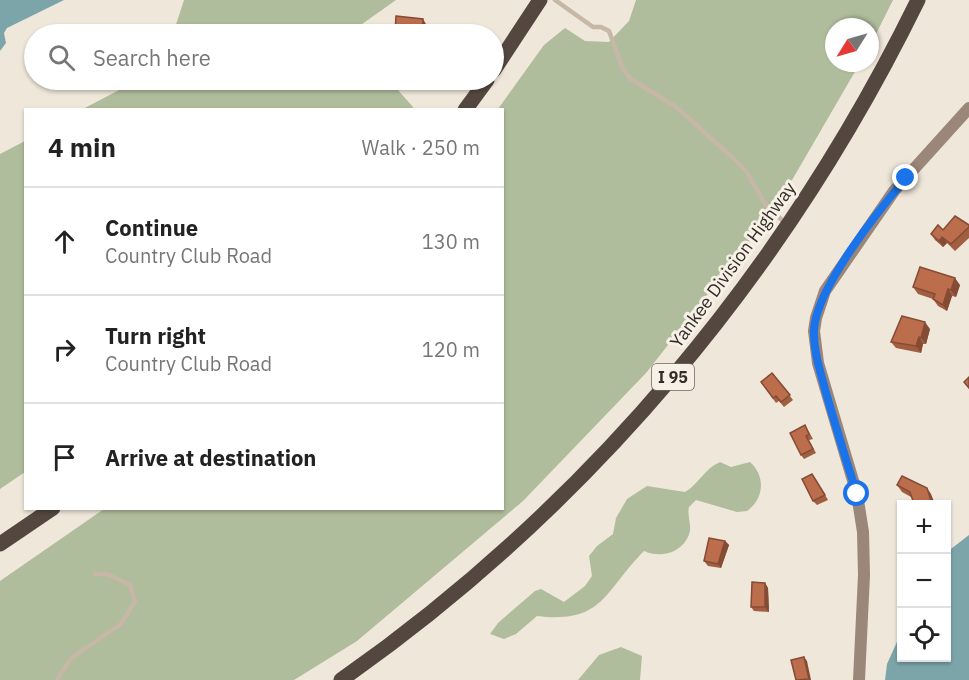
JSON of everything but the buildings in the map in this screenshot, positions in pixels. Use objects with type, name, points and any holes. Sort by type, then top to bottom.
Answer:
[{"type":"highway","points":[[504,55],[540,0]]},
{"type":"highway","name":"Yankee Division Highway","points":[[341,680],[413,627],[483,570],[580,480],[670,382],[731,306],[788,226],[855,120],[918,0]]},
{"type":"highway","points":[[466,108],[480,90]]},
{"type":"highway","points":[[0,544],[50,510]]},
{"type":"street","points":[[859,680],[864,575],[863,531],[857,494],[818,363],[814,331],[816,318],[825,291],[888,200],[969,108]]},
{"type":"lane","points":[[555,0],[593,27],[602,27],[609,31],[623,69],[631,79],[676,107],[730,155],[746,171],[765,204],[788,226]]},
{"type":"lane","points":[[57,680],[71,658],[121,624],[135,601],[130,585],[107,574],[95,574]]},
{"type":"green space","points":[[184,0],[396,0],[362,24],[176,24]]},
{"type":"green space","points":[[636,0],[893,0],[879,28],[879,18],[825,18],[825,72],[855,72],[777,206],[646,373],[523,501],[357,641],[294,680],[0,680],[0,581],[103,510],[504,510],[504,108],[499,108],[544,45],[565,28],[585,41],[609,42],[629,21]]},
{"type":"green space","points":[[119,90],[398,90],[413,107],[412,108],[85,108]]},
{"type":"green space","points":[[24,142],[24,473],[0,489],[0,154]]},
{"type":"green space","points":[[720,462],[731,467],[750,462],[759,474],[760,494],[747,511],[737,512],[696,500],[689,507],[690,531],[683,544],[678,549],[665,554],[644,551],[601,601],[590,609],[576,615],[537,616],[516,634],[504,639],[490,634],[498,623],[535,591],[541,589],[564,602],[585,586],[592,576],[589,556],[597,546],[613,534],[616,518],[627,499],[647,486],[685,492],[710,468]]},
{"type":"green space","points":[[621,647],[642,656],[640,680],[578,680],[599,655]]},
{"type":"water","points":[[0,0],[64,0],[7,28],[4,33],[6,43],[0,51]]},
{"type":"water","points":[[969,535],[969,680],[885,680],[887,664],[897,642],[897,662],[951,662],[951,549]]},
{"type":"route","points":[[857,494],[818,363],[814,331],[816,318],[825,291],[856,244],[906,178]]}]
